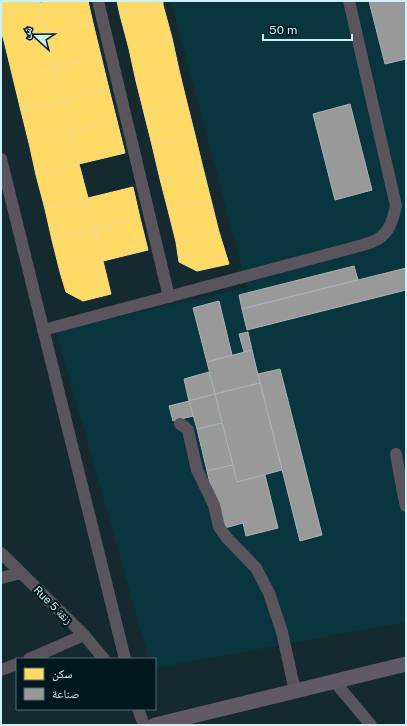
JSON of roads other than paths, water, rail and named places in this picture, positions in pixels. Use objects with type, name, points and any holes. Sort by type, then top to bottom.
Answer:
[{"type":"main road","points":[[165,724],[406,664]]},
{"type":"street","points":[[98,1],[169,297]]},
{"type":"street","points":[[43,330],[363,245],[378,239],[386,233],[392,221],[396,206],[349,1]]},
{"type":"street","points":[[1,159],[125,658]]},
{"type":"street","points":[[180,424],[188,430],[197,470],[214,505],[219,527],[227,538],[256,568],[269,594],[282,632],[295,691]]},
{"type":"street","points":[[396,454],[406,506]]},
{"type":"street","name":"Rue 5 زنقة","points":[[1,553],[84,635],[103,658]]},
{"type":"street","points":[[1,578],[21,573]]},
{"type":"street","points":[[32,658],[84,635]]},
{"type":"street","points":[[1,670],[16,664]]},
{"type":"street","points":[[334,681],[371,725]]},
{"type":"street","points":[[138,710],[144,725]]}]
